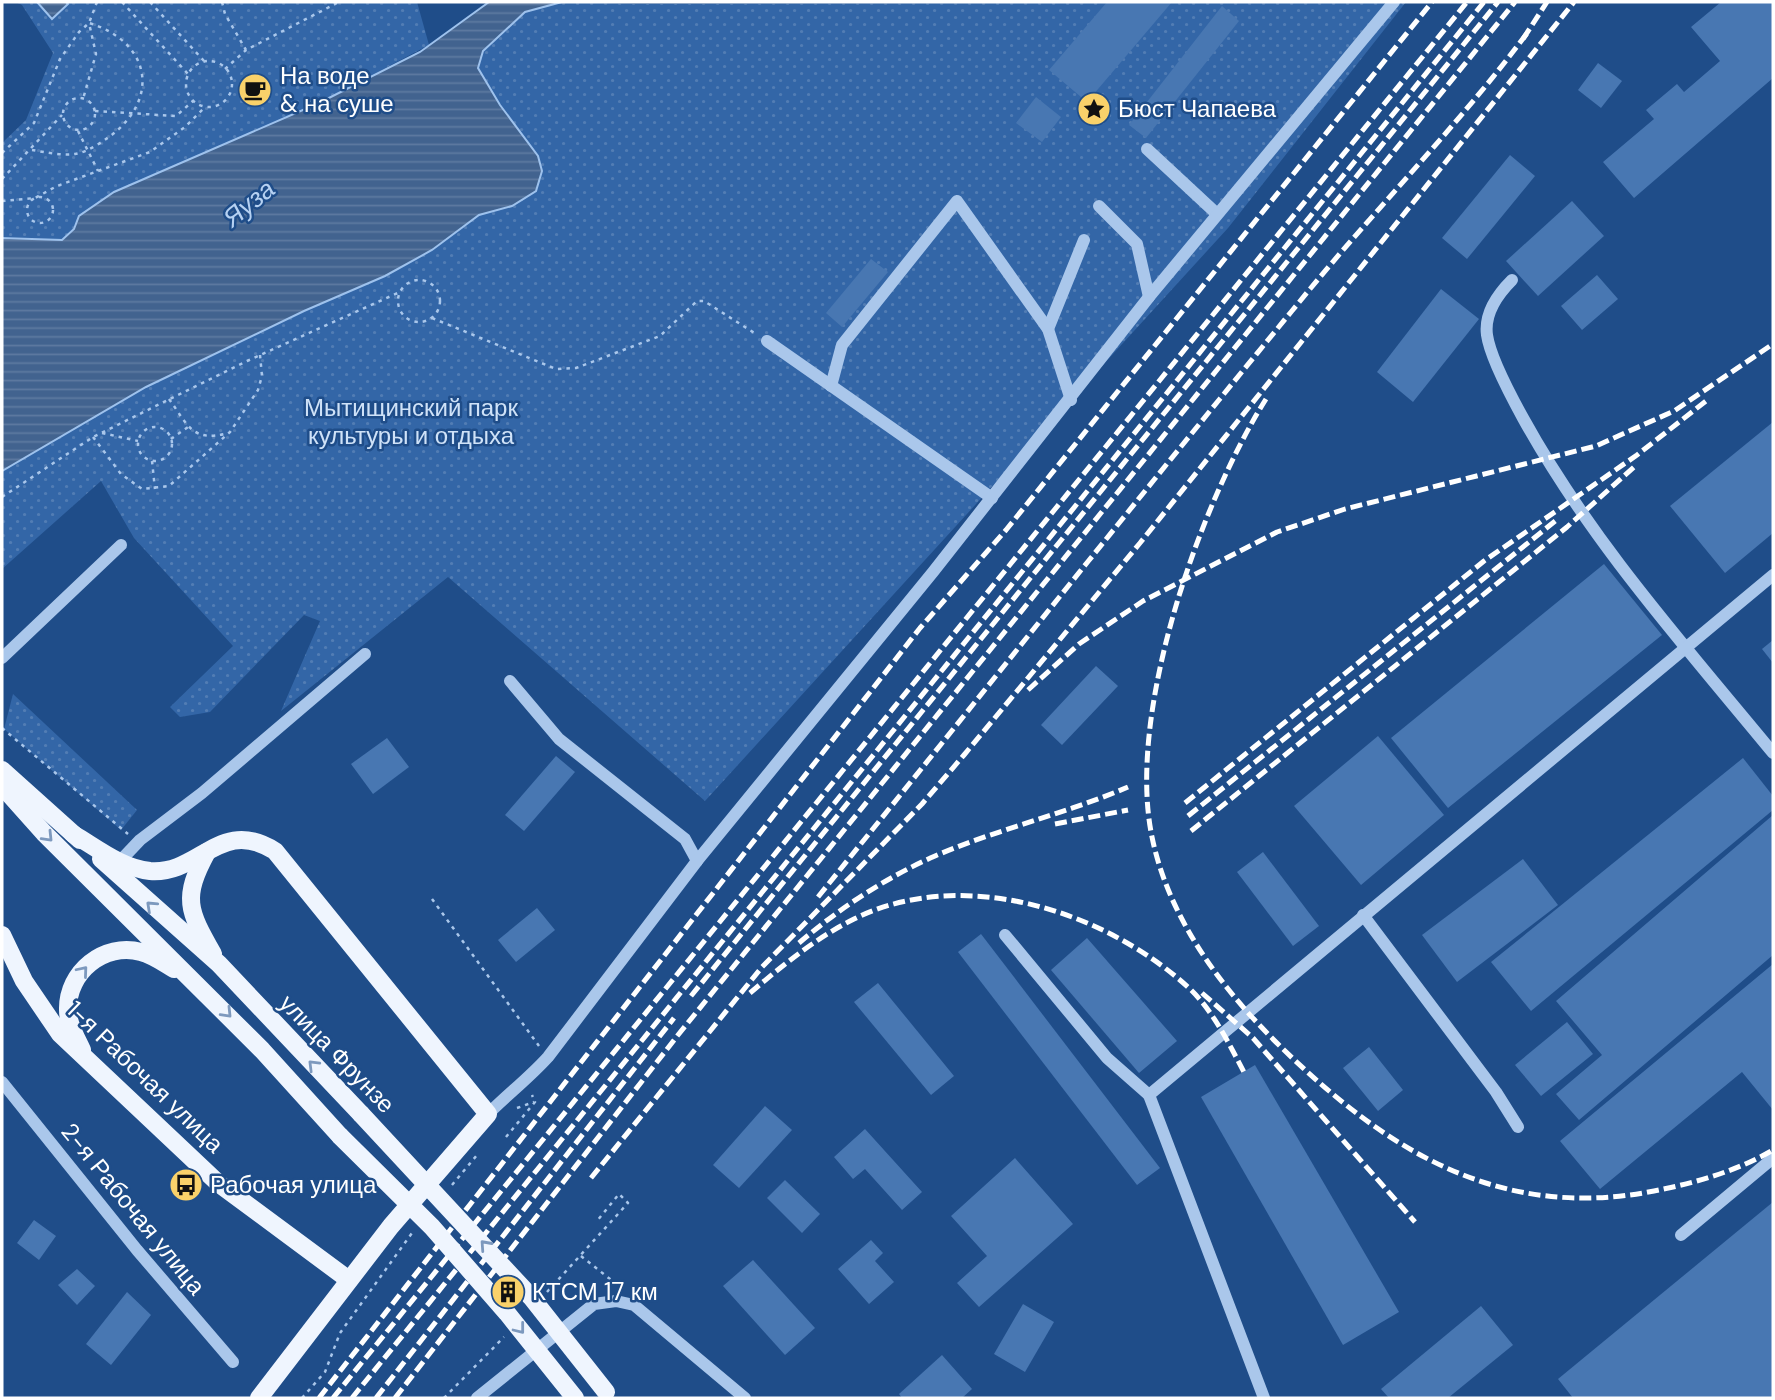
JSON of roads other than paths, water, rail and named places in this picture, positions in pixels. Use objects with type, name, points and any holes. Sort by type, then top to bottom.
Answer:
[{"type":"main road","name":"улица Фрунзе","points":[[2,770],[219,964],[531,1297],[608,1395]]},
{"type":"main road","name":"улица Фрунзе","points":[[2,786],[44,833],[196,981],[340,1136],[432,1227],[507,1313],[575,1398]]},
{"type":"main road","points":[[73,834],[124,864],[153,871],[175,867],[220,843],[242,839],[254,840],[275,851],[488,1114],[391,1226],[260,1397]]},
{"type":"main road","points":[[209,849],[194,877],[189,900],[195,923],[219,964]]},
{"type":"main road","name":"1-я Рабочая улица","points":[[2,935],[24,981],[52,1023],[85,1056],[218,1183],[349,1280]]},
{"type":"main road","points":[[85,1056],[69,1021],[69,997],[78,975],[95,958],[118,950],[142,952],[196,981]]},
{"type":"street","points":[[488,1114],[515,1087],[527,1080],[548,1057],[696,861],[992,498],[1149,297],[1394,2]]},
{"type":"street","points":[[1147,149],[1217,214]]},
{"type":"street","points":[[831,386],[842,345],[957,201],[1048,328],[1070,400]]},
{"type":"street","points":[[1099,206],[1137,244],[1149,297]]},
{"type":"street","points":[[1048,328],[1084,240]]},
{"type":"street","points":[[1512,280],[1494,298],[1487,335],[1509,393],[1550,468],[1686,648],[1773,753]]},
{"type":"street","points":[[767,341],[992,498]]},
{"type":"street","points":[[2,658],[121,545]]},
{"type":"street","points":[[1149,1095],[1773,575]]},
{"type":"street","points":[[122,859],[140,840],[202,793],[365,654]]},
{"type":"street","points":[[510,681],[559,739],[685,839],[696,861]]},
{"type":"street","points":[[1762,740],[1773,731]]},
{"type":"street","points":[[1363,915],[1496,1092],[1518,1127]]},
{"type":"street","points":[[1005,935],[1107,1059],[1149,1095],[1264,1398]]},
{"type":"street","name":"2-я Рабочая улица","points":[[2,1082],[137,1250],[233,1362]]},
{"type":"street","points":[[1681,1235],[1773,1158]]},
{"type":"street","points":[[477,1398],[594,1304],[616,1301],[634,1306],[745,1398]]},
{"type":"water","points":[[37,2],[66,2],[68,4],[52,19]]},
{"type":"water","name":"Яуза","points":[[489,2],[562,2],[525,12],[483,51],[478,68],[500,105],[538,156],[542,171],[536,191],[512,206],[479,215],[432,250],[385,276],[304,311],[146,387],[2,471],[2,238],[62,240],[74,229],[79,216],[114,192],[319,103],[420,52]]},
{"type":"railway","points":[[319,1398],[920,628],[1006,530],[1432,2]]},
{"type":"railway","points":[[333,1398],[1467,2]]},
{"type":"railway","points":[[352,1398],[1484,2]]},
{"type":"railway","points":[[691,996],[1498,2]]},
{"type":"railway","points":[[395,1398],[678,1035],[1515,2]]},
{"type":"railway","points":[[1523,39],[1547,2]]},
{"type":"railway","points":[[591,1178],[762,967],[922,804],[964,755],[1140,543],[1574,2]]},
{"type":"railway","points":[[818,897],[1248,365],[1337,257],[1476,98],[1528,32]]},
{"type":"railway","points":[[1028,690],[1079,644],[1143,601],[1277,532],[1345,509],[1596,446],[1674,411],[1773,344]]},
{"type":"railway","points":[[1266,399],[1241,443],[1194,551],[1159,672],[1150,731],[1147,787],[1152,837],[1171,897],[1202,953],[1220,979],[1261,1027],[1323,1086],[1364,1119],[1407,1147],[1451,1170],[1497,1186],[1546,1196],[1598,1198],[1654,1191],[1715,1175],[1773,1150]]},
{"type":"railway","points":[[1185,803],[1484,561],[1637,455],[1706,401]]},
{"type":"railway","points":[[1191,831],[1567,527],[1634,467]]},
{"type":"railway","points":[[1188,816],[1559,518]]},
{"type":"railway","points":[[799,943],[864,895],[916,865],[959,846],[1128,787]]},
{"type":"railway","points":[[1055,824],[1128,810]]},
{"type":"railway","points":[[750,993],[787,962],[840,926],[896,903],[941,896],[986,897],[1031,904],[1076,918],[1156,961],[1190,989],[1206,1008],[1245,1074]]},
{"type":"railway","points":[[1202,993],[1253,1038],[1415,1222]]},
{"type":"railway","points":[[376,1398],[674,1018]]},
{"type":"place","name":"На воде & на суше","points":[[255,90]]},
{"type":"place","name":"Бюст Чапаева","points":[[1094,109]]},
{"type":"place","name":"Рабочая улица","points":[[186,1185]]},
{"type":"place","name":"КТСМ 17 км","points":[[508,1292]]},
{"type":"park label","name":"Мытищинский парк культуры и отдыха","points":[[411,422]]}]
